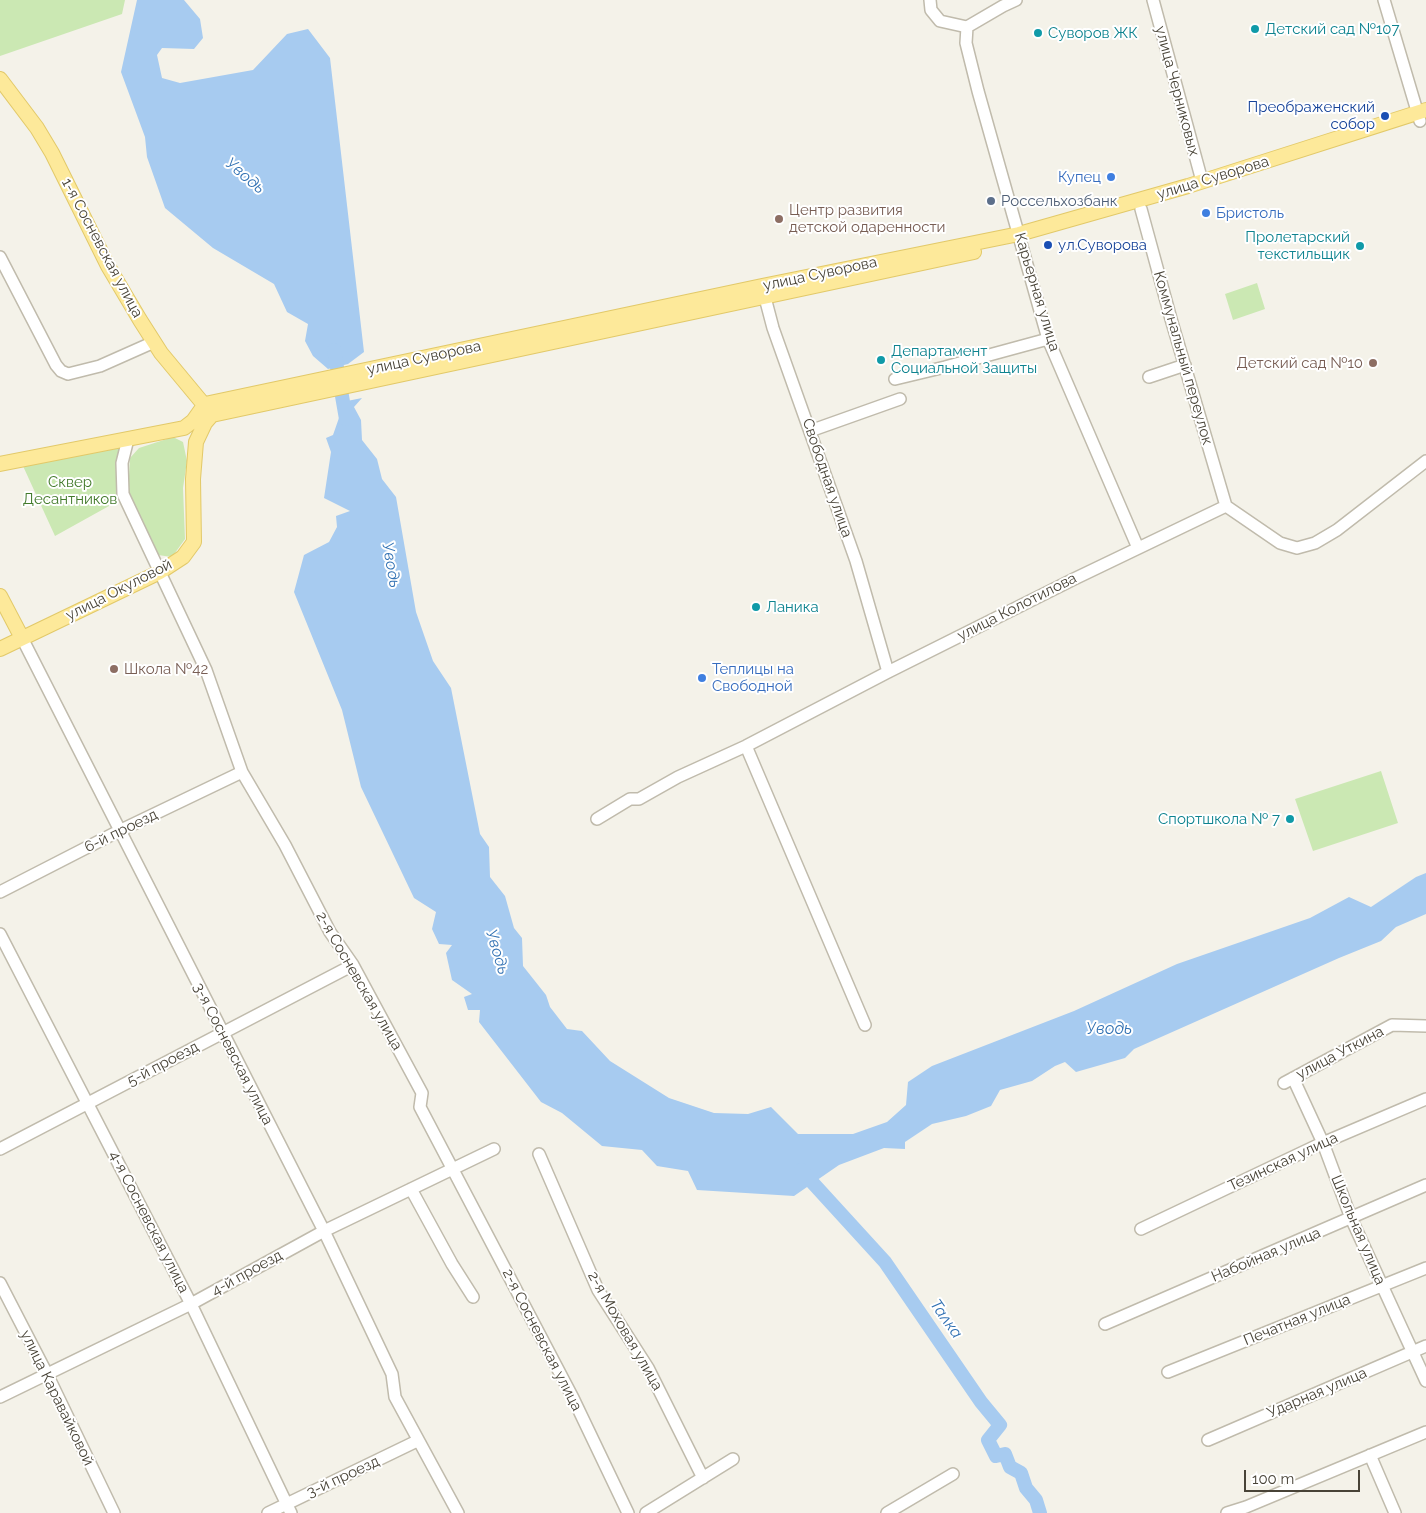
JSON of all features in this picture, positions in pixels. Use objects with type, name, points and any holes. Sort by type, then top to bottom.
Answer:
[{"type":"main road","name":"1-я Сосневская улица","points":[[0,79],[37,128],[52,153],[108,266],[154,342],[209,409]]},
{"type":"main road","name":"улица Суворова","points":[[1020,238],[1422,115]]},
{"type":"main road","name":"улица Суворова","points":[[209,409],[1020,238],[1141,209],[1200,192],[1422,115]]},
{"type":"main road","points":[[0,464],[184,428],[209,409]]},
{"type":"main road","name":"улица Окуловой","points":[[0,649],[160,572],[184,557],[194,542],[193,479],[195,450],[209,409]]},
{"type":"main road","name":"3-я Сосневская улица","points":[[0,596],[22,638]]},
{"type":"street","points":[[930,0],[931,10],[940,21],[967,27],[1016,0]]},
{"type":"street","name":"улица Черниковых","points":[[1153,0],[1202,182]]},
{"type":"street","points":[[1384,0],[1422,115]]},
{"type":"street","name":"Карьерная улица","points":[[967,27],[966,43],[1048,339],[1138,548]]},
{"type":"street","name":"Коммунальный переулок","points":[[1141,209],[1226,506]]},
{"type":"street","points":[[0,257],[56,365],[61,371],[68,374],[100,366],[154,342]]},
{"type":"street","name":"Свободная улица","points":[[764,292],[773,328],[856,561],[888,672]]},
{"type":"street","points":[[895,379],[1048,339]]},
{"type":"street","points":[[1149,377],[1185,365]]},
{"type":"street","points":[[810,430],[900,399]]},
{"type":"street","name":"2-я Сосневская улица","points":[[128,439],[122,463],[123,494],[206,670],[242,772],[285,845],[330,932],[353,965],[422,1093],[420,1107],[573,1398],[628,1513]]},
{"type":"street","points":[[1226,506],[1280,543],[1297,548],[1315,543],[1337,530],[1426,461]]},
{"type":"street","name":"улица Колотилова","points":[[597,819],[630,799],[639,799],[678,777],[746,746],[888,672],[1226,506]]},
{"type":"street","name":"3-я Сосневская улица","points":[[22,638],[324,1231],[392,1374],[394,1397],[458,1513]]},
{"type":"street","points":[[746,746],[865,1025]]},
{"type":"street","name":"6-й проезд","points":[[0,892],[119,831],[242,772]]},
{"type":"street","name":"4-я Сосневская улица","points":[[0,934],[191,1304],[288,1508]]},
{"type":"street","name":"5-й проезд","points":[[0,1149],[353,965]]},
{"type":"street","name":"улица Уткина","points":[[1289,1080],[1392,1025],[1426,1026]]},
{"type":"street","name":"Школьная улица","points":[[1289,1080],[1323,1143],[1351,1218],[1426,1381]]},
{"type":"street","name":"Тезинская улица","points":[[1141,1229],[1323,1143],[1426,1099]]},
{"type":"street","name":"4-й проезд","points":[[0,1397],[191,1304],[324,1231],[494,1149]]},
{"type":"street","name":"2-я Моховая улица","points":[[539,1154],[598,1290],[648,1368],[703,1478]]},
{"type":"street","name":"Набойная улица","points":[[1105,1324],[1426,1185]]},
{"type":"street","points":[[411,1189],[452,1264],[473,1297]]},
{"type":"street","name":"Печатная улица","points":[[1168,1372],[1426,1268]]},
{"type":"street","name":"улица Каравайковой","points":[[0,1284],[47,1374],[114,1513]]},
{"type":"street","name":"Ударная улица","points":[[1208,1440],[1426,1346]]},
{"type":"street","points":[[1227,1513],[1248,1510],[1426,1432]]},
{"type":"street","name":"3-й проезд","points":[[268,1513],[288,1508],[418,1441]]},
{"type":"street","points":[[1370,1455],[1394,1513]]},
{"type":"street","points":[[646,1513],[733,1459]]},
{"type":"street","points":[[887,1513],[953,1474]]},
{"type":"green space","points":[[0,0],[125,0],[122,14],[0,56]]},
{"type":"green space","points":[[1257,283],[1265,309],[1233,320],[1225,294]]},
{"type":"green space","points":[[173,437],[183,442],[187,461],[183,488],[185,539],[172,557],[158,555],[150,545],[144,523],[128,493],[130,458],[139,448]]},
{"type":"green space","name":"Сквер Десантников","points":[[120,448],[118,501],[55,536],[23,466]]},
{"type":"green space","points":[[1381,771],[1398,823],[1313,851],[1295,799]]},
{"type":"water","points":[[137,0],[184,0],[200,19],[203,38],[194,49],[162,48],[157,55],[162,78],[180,83],[253,70],[287,34],[308,29],[330,58],[364,352],[348,364],[328,369],[313,356],[305,341],[308,324],[287,312],[274,284],[213,248],[165,208],[147,157],[145,137],[121,72]]},
{"type":"water","points":[[362,398],[354,407],[361,420],[362,440],[377,459],[382,479],[396,497],[416,612],[433,661],[451,688],[480,834],[489,847],[490,877],[505,896],[514,928],[522,938],[523,966],[546,995],[550,1007],[567,1029],[582,1031],[610,1061],[669,1098],[714,1113],[748,1114],[771,1107],[798,1134],[853,1134],[887,1122],[906,1105],[908,1082],[932,1066],[1074,1011],[1177,964],[1310,918],[1349,897],[1371,907],[1416,877],[1426,873],[1426,914],[1396,927],[1381,941],[1134,1049],[1125,1058],[1076,1072],[1065,1062],[1055,1066],[1032,1081],[1000,1090],[991,1106],[966,1116],[932,1124],[905,1142],[905,1149],[884,1148],[839,1165],[794,1196],[697,1190],[688,1171],[657,1166],[642,1150],[602,1146],[562,1113],[541,1102],[479,1022],[480,1010],[468,1010],[464,997],[472,994],[452,980],[446,953],[452,945],[439,944],[432,929],[436,912],[414,898],[361,787],[342,710],[294,592],[304,555],[329,542],[337,527],[336,516],[350,511],[324,498],[331,452],[326,438],[333,435],[340,415],[337,403]]},
{"type":"waterway","name":"Уводь","points":[[334,350],[346,419]]},
{"type":"waterway","name":"Талка","points":[[801,1170],[885,1262],[981,1402],[1000,1425],[988,1440],[996,1456],[1005,1454],[1010,1467],[1021,1473],[1026,1488],[1036,1500],[1040,1513]]},
{"type":"place","name":"Детский сад №107","points":[[1255,29]]},
{"type":"place","name":"Суворов ЖК","points":[[1038,33]]},
{"type":"place","name":"Преображенский собор","points":[[1385,116]]},
{"type":"place","name":"Купец","points":[[1111,177]]},
{"type":"place","name":"Россельхозбанк","points":[[991,201]]},
{"type":"place","name":"Бристоль","points":[[1206,213]]},
{"type":"place","name":"Центр развития детской одаренности","points":[[779,219]]},
{"type":"place","name":"ул.Суворова","points":[[1048,245]]},
{"type":"place","name":"Пролетарский текстильщик","points":[[1360,246]]},
{"type":"place","name":"Департамент Социальной Защиты","points":[[881,360]]},
{"type":"place","name":"Детский сад №10","points":[[1373,363]]},
{"type":"place","name":"Ланика","points":[[756,607]]},
{"type":"place","name":"Школа №42","points":[[114,669]]},
{"type":"place","name":"Теплицы на Свободной","points":[[702,678]]},
{"type":"place","name":"Спортшкола № 7","points":[[1290,819]]}]
